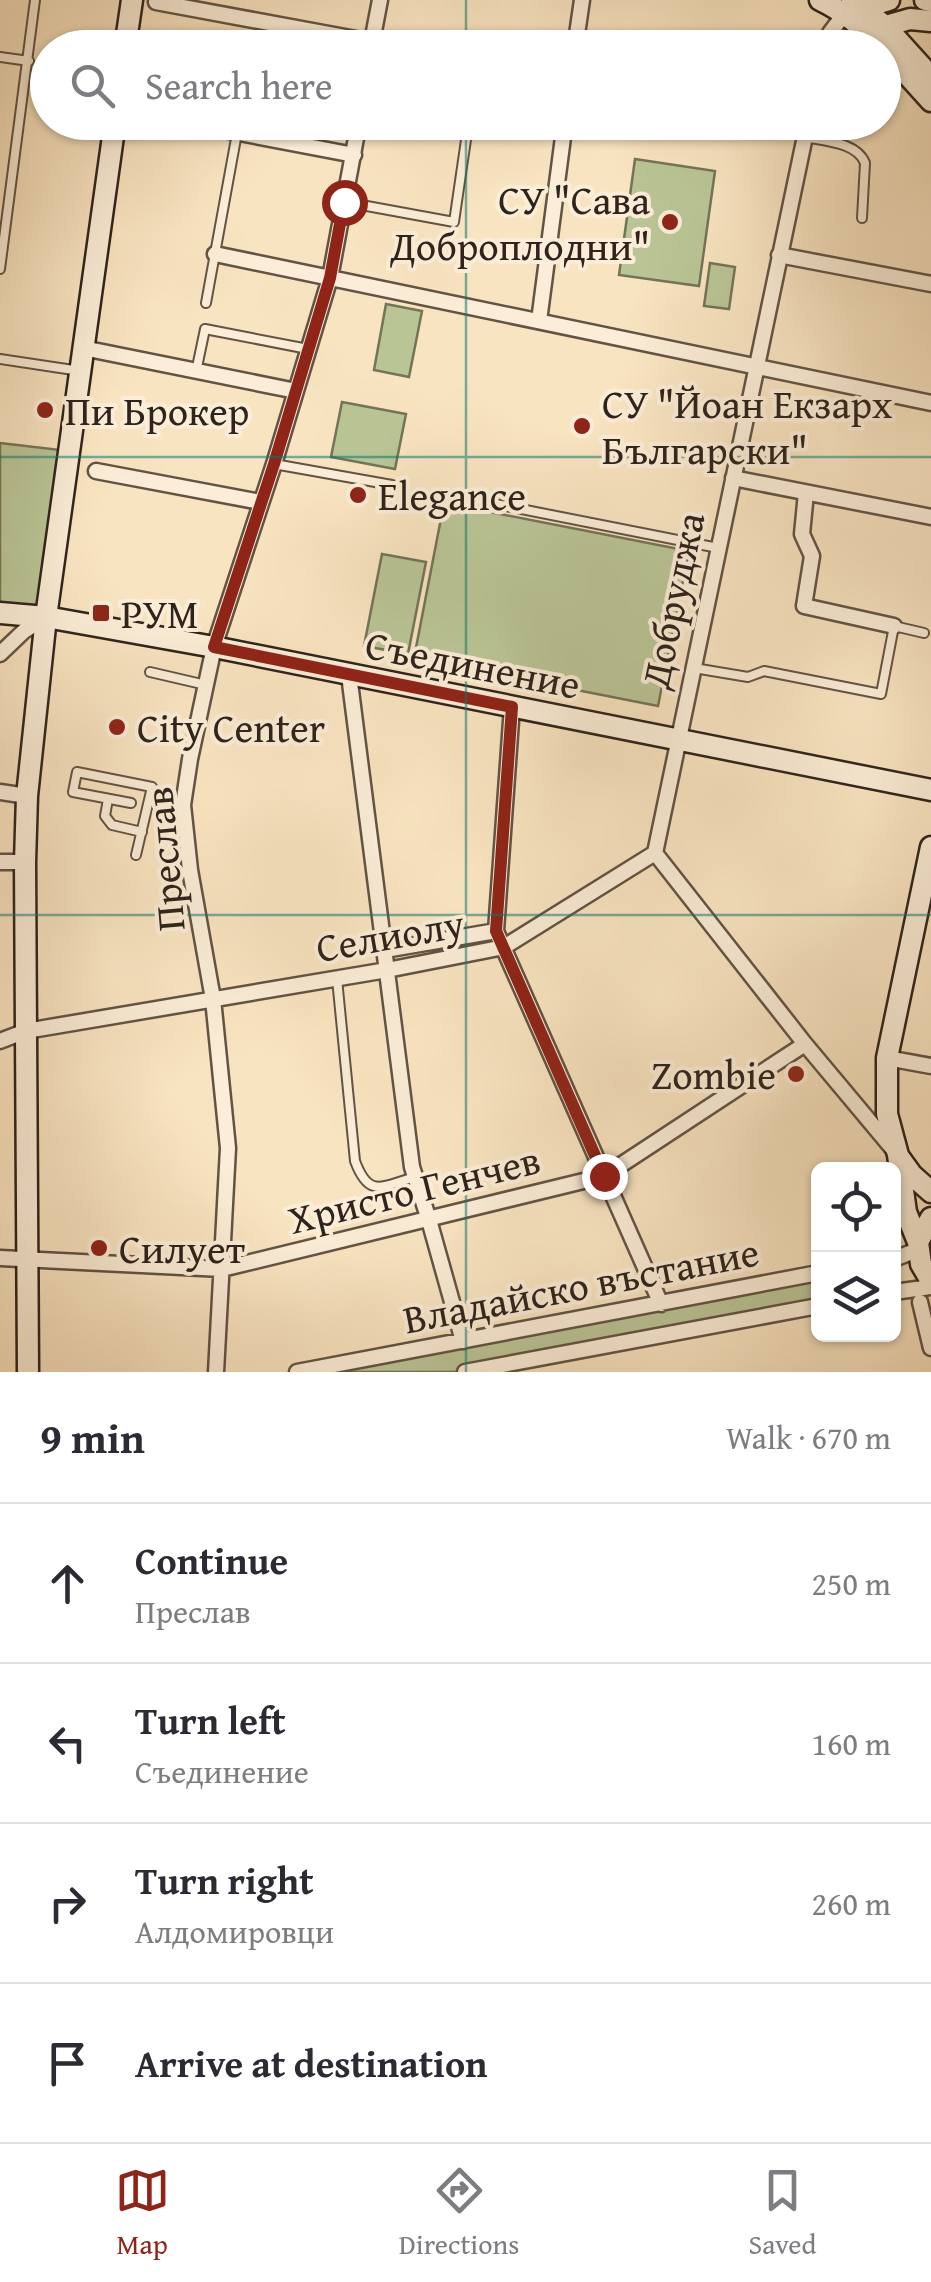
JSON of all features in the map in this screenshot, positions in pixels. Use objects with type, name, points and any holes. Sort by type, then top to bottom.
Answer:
[{"type":"main road","points":[[128,30],[132,0]]},
{"type":"main road","points":[[820,0],[854,7],[889,0]]},
{"type":"main road","points":[[854,7],[872,30]]},
{"type":"main road","points":[[893,30],[910,19],[931,21]]},
{"type":"main road","points":[[901,56],[931,78]]},
{"type":"main road","points":[[901,65],[931,101]]},
{"type":"main road","points":[[28,1372],[28,796],[46,617],[112,140]]},
{"type":"main road","name":"Съединение","points":[[0,614],[46,617],[214,647],[931,790]]},
{"type":"main road","points":[[931,847],[887,1058],[887,1114],[906,1212],[931,1284]]},
{"type":"main road","points":[[898,1155],[931,1192]]},
{"type":"main road","points":[[917,1246],[931,1218]]},
{"type":"main road","points":[[28,1340],[46,1372]]},
{"type":"street","points":[[374,30],[380,0]]},
{"type":"street","points":[[578,30],[582,0]]},
{"type":"street","points":[[156,2],[215,6],[311,30]]},
{"type":"street","points":[[833,30],[854,7]]},
{"type":"street","points":[[274,140],[354,155]]},
{"type":"street","name":"Преслав","points":[[216,1372],[228,1148],[213,999],[190,870],[184,810],[190,758],[214,647],[330,278],[356,140]]},
{"type":"street","points":[[538,320],[563,140]]},
{"type":"street","name":"Добруджа","points":[[678,740],[804,140]]},
{"type":"street","points":[[216,254],[931,403]]},
{"type":"street","points":[[779,256],[931,284]]},
{"type":"street","points":[[83,348],[296,391]]},
{"type":"street","points":[[96,471],[260,502]]},
{"type":"street","points":[[733,478],[931,518]]},
{"type":"street","points":[[806,493],[802,534],[812,556],[804,606],[894,626]]},
{"type":"street","points":[[0,654],[24,630],[46,617]]},
{"type":"street","points":[[349,675],[415,1177],[463,1341]]},
{"type":"street","points":[[512,707],[496,931],[660,1304]]},
{"type":"street","points":[[678,740],[655,853],[898,1155]]},
{"type":"street","points":[[0,792],[28,796]]},
{"type":"street","name":"Селиолу","points":[[0,1041],[26,1031],[504,947],[655,853]]},
{"type":"street","points":[[0,862],[26,862]]},
{"type":"street","points":[[384,950],[496,931]]},
{"type":"street","name":"Христо Генчев","points":[[0,1258],[222,1268],[604,1176],[805,1044]]},
{"type":"street","points":[[887,1058],[931,1066]]},
{"type":"street","points":[[901,1255],[917,1246]]},
{"type":"street","name":"Владайско въстание","points":[[296,1372],[811,1275]]},
{"type":"street","points":[[901,1290],[931,1284]]},
{"type":"street","points":[[920,1302],[931,1348]]},
{"type":"street","name":"Владайско въстание","points":[[475,1371],[811,1307]]},
{"type":"lane","points":[[33,30],[36,0]]},
{"type":"lane","points":[[0,269],[30,52]]},
{"type":"lane","points":[[0,57],[29,61]]},
{"type":"lane","points":[[206,303],[236,140]]},
{"type":"lane","points":[[344,202],[454,222],[465,140]]},
{"type":"lane","points":[[831,140],[862,154],[862,218]]},
{"type":"lane","points":[[196,372],[205,329],[308,349]]},
{"type":"lane","points":[[0,359],[80,371]]},
{"type":"lane","points":[[274,464],[392,485]]},
{"type":"lane","points":[[444,494],[718,548]]},
{"type":"lane","points":[[694,668],[748,678],[764,671],[882,694],[894,626],[924,632]]},
{"type":"lane","points":[[150,672],[206,685]]},
{"type":"lane","points":[[131,803],[73,792],[77,772],[152,787],[136,855]]},
{"type":"lane","points":[[108,799],[104,816],[112,825],[142,832]]},
{"type":"lane","points":[[166,808],[184,810]]},
{"type":"lane","points":[[337,978],[356,1161],[362,1180],[371,1186],[381,1186],[415,1177]]},
{"type":"green space","points":[[635,159],[715,171],[699,286],[619,275]]},
{"type":"green space","points":[[710,263],[735,267],[729,309],[704,306]]},
{"type":"green space","points":[[386,304],[422,311],[409,377],[374,370]]},
{"type":"green space","points":[[342,402],[406,414],[395,469],[331,457]]},
{"type":"green space","points":[[0,443],[69,451],[46,617],[0,613]]},
{"type":"green space","points":[[444,503],[689,551],[658,706],[414,658]]},
{"type":"green space","points":[[382,554],[426,562],[408,654],[364,646]]},
{"type":"green space","points":[[811,1274],[811,1307],[465,1372],[297,1372]]},
{"type":"place","name":"СУ \"Сава Доброплодни\"","points":[[670,222]]},
{"type":"place","name":"Пи Брокер","points":[[45,410]]},
{"type":"place","name":"СУ \"Йоан Екзарх Български\"","points":[[582,426]]},
{"type":"place","name":"Elegance","points":[[358,495]]},
{"type":"place","name":"РУМ","points":[[101,613]]},
{"type":"place","name":"City Center","points":[[117,727]]},
{"type":"place","name":"Zombie","points":[[796,1074]]},
{"type":"place","name":"Силует","points":[[99,1248]]},
{"type":"route","points":[[344,202],[330,278],[214,647],[512,707],[496,931],[604,1176]]}]
